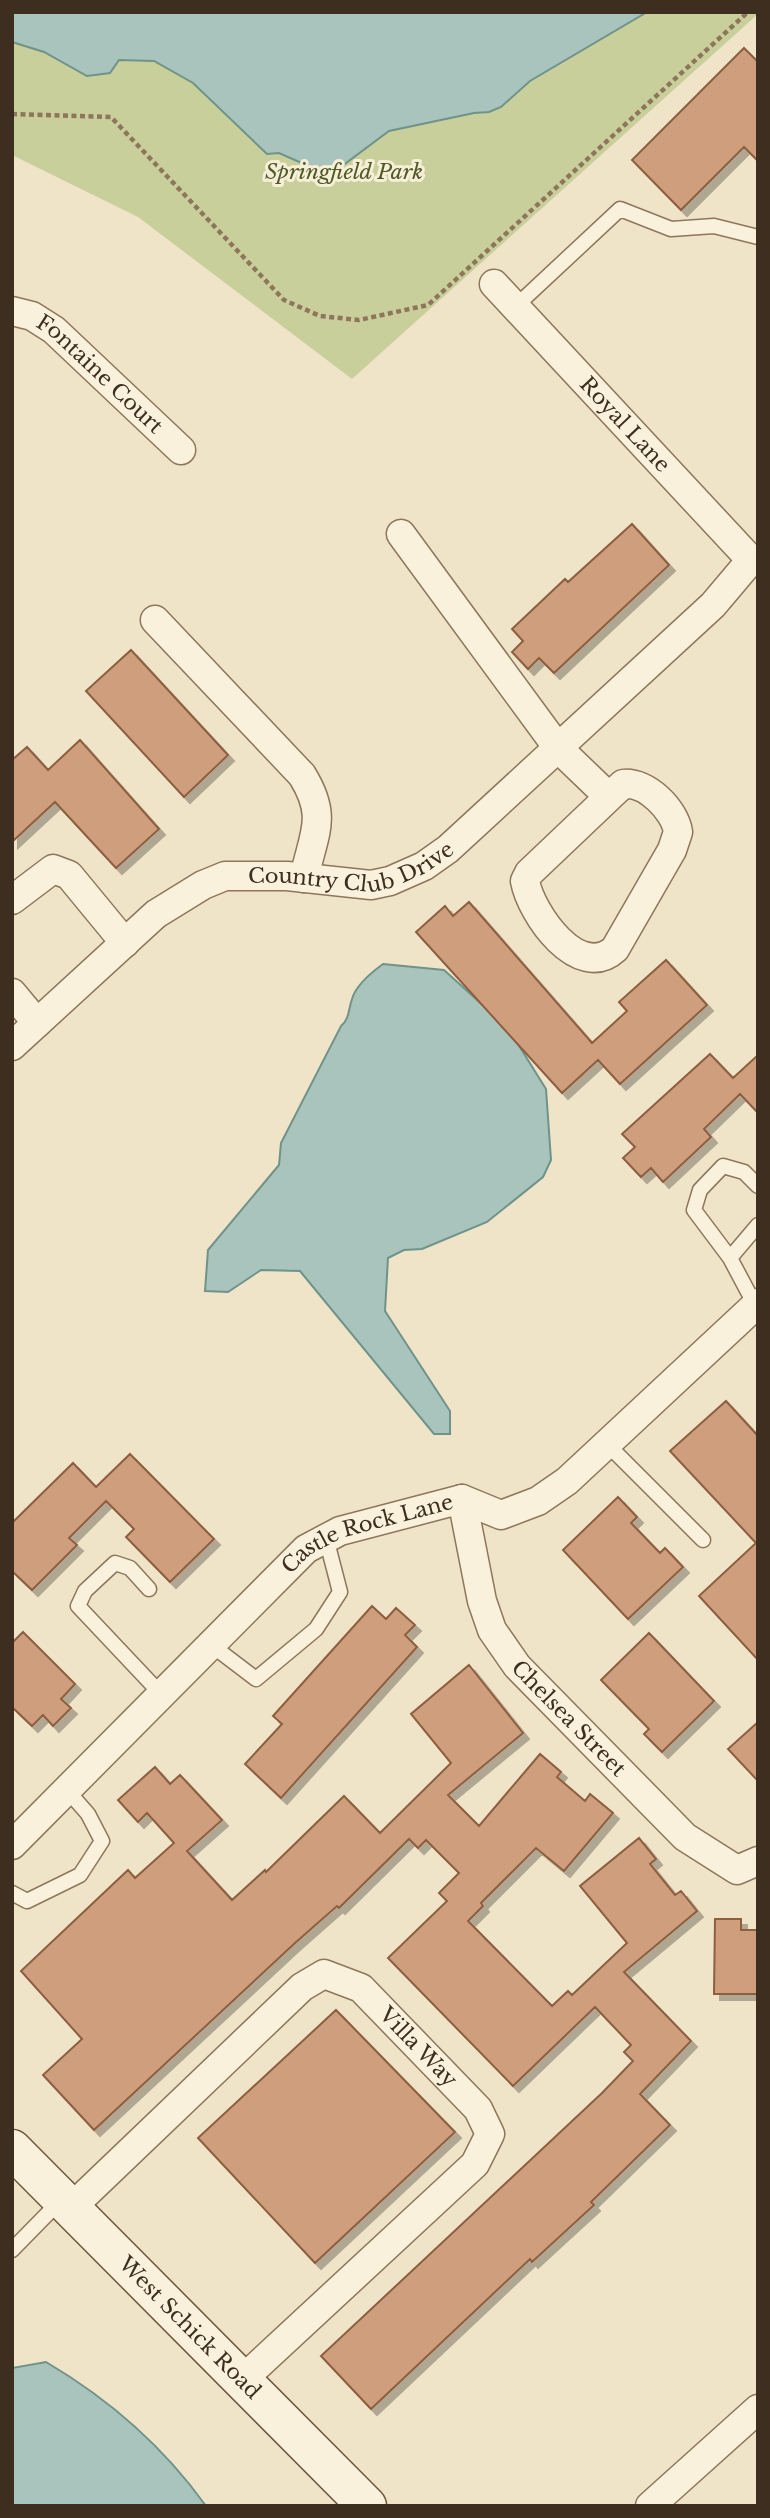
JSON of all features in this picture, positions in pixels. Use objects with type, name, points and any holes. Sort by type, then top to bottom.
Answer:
[{"type":"street","name":"Royal Lane","points":[[484,274],[754,560]]},
{"type":"street","name":"Fontaine Court","points":[[12,311],[32,316],[54,330],[181,450]]},
{"type":"street","points":[[401,534],[558,748],[609,797]]},
{"type":"street","name":"Country Club Drive","points":[[12,1046],[125,943],[179,898],[225,876],[304,878],[371,886],[424,866],[448,849],[713,605],[754,560]]},
{"type":"street","points":[[155,620],[302,775],[316,798],[319,813],[304,878]]},
{"type":"street","points":[[623,784],[642,787],[670,810],[678,832],[672,849],[615,949],[606,957],[592,960],[578,955],[558,937],[531,900],[525,881],[529,873],[609,797],[623,784]]},
{"type":"street","points":[[12,900],[53,869],[69,875],[125,943]]},
{"type":"street","points":[[12,993],[37,1023]]},
{"type":"street","name":"Castle Rock Lane","points":[[12,1845],[293,1559],[340,1531],[462,1499],[501,1515],[523,1508],[567,1481],[757,1304]]},
{"type":"street","name":"Chelsea Street","points":[[462,1499],[482,1601],[492,1630],[516,1666],[691,1842],[737,1870],[758,1861]]},
{"type":"street","name":"Villa Way","points":[[67,2204],[302,1987],[324,1974],[360,1988],[478,2109],[490,2134],[475,2164],[242,2380]]},
{"type":"street","name":"West Schick Road","points":[[12,2149],[367,2506]]},
{"type":"street","points":[[650,2506],[758,2409]]},
{"type":"lane","points":[[515,307],[620,209],[671,229],[714,226],[758,237]]},
{"type":"lane","points":[[757,1304],[730,1258],[694,1210],[701,1190],[723,1166],[744,1172],[758,1186]]},
{"type":"lane","points":[[730,1258],[758,1224]]},
{"type":"lane","points":[[607,1444],[703,1540]]},
{"type":"lane","points":[[210,1644],[256,1679],[316,1629],[340,1592],[326,1538]]},
{"type":"lane","points":[[149,1589],[130,1568],[115,1563],[85,1591],[78,1606],[160,1694]]},
{"type":"lane","points":[[12,1893],[27,1901],[80,1875],[102,1841],[88,1814],[67,1790]]},
{"type":"lane","points":[[12,2250],[67,2204]]},
{"type":"path","points":[[12,114],[111,117],[285,299],[320,316],[359,320],[428,305],[484,274],[748,12]]},
{"type":"green space","name":"Springfield Park","points":[[12,12],[758,14],[352,379],[138,217],[12,155]]},
{"type":"water","points":[[12,12],[647,12],[530,81],[501,107],[489,112],[389,131],[342,166],[327,170],[313,168],[279,153],[267,154],[193,83],[154,61],[119,60],[110,73],[87,76],[44,52],[12,42]]},
{"type":"water","points":[[383,964],[444,970],[508,1028],[546,1089],[551,1160],[543,1177],[487,1222],[422,1249],[404,1250],[388,1258],[385,1311],[450,1411],[450,1434],[434,1434],[300,1271],[261,1270],[228,1292],[205,1291],[208,1250],[279,1165],[281,1143],[346,1020],[354,994],[365,979]]},
{"type":"water","points":[[46,2362],[92,2392],[134,2425],[172,2463],[206,2506],[12,2506],[12,2368]]},
{"type":"building","points":[[744,48],[758,62],[758,161],[744,147],[681,210],[632,160]]},
{"type":"building","points":[[632,524],[669,565],[554,673],[539,658],[528,669],[512,652],[523,641],[512,629],[565,579],[568,582]]},
{"type":"building","points":[[131,650],[228,755],[184,797],[86,691]]},
{"type":"building","points":[[80,740],[159,829],[116,868],[55,802],[12,842],[12,760],[27,747],[48,770]]},
{"type":"building","points":[[469,902],[592,1043],[627,1011],[619,1002],[666,960],[707,1005],[620,1084],[598,1060],[562,1093],[416,932],[445,906],[453,916]]},
{"type":"building","points":[[710,1054],[733,1078],[758,1055],[758,1113],[740,1094],[704,1129],[711,1137],[663,1182],[651,1168],[641,1177],[623,1158],[635,1147],[622,1134]]},
{"type":"building","points":[[726,1401],[758,1436],[758,1660],[699,1596],[756,1543],[670,1451]]},
{"type":"building","points":[[130,1454],[214,1539],[170,1582],[126,1537],[134,1529],[106,1501],[69,1538],[77,1545],[32,1590],[12,1571],[12,1523],[73,1463],[96,1487]]},
{"type":"building","points":[[618,1497],[637,1517],[631,1523],[660,1553],[665,1548],[683,1567],[628,1619],[563,1550]]},
{"type":"building","points":[[372,1606],[386,1619],[396,1608],[415,1625],[405,1635],[417,1647],[281,1798],[245,1764],[282,1724],[273,1716]]},
{"type":"building","points":[[23,1632],[75,1684],[61,1699],[71,1708],[53,1726],[43,1715],[32,1726],[12,1707],[12,1643]]},
{"type":"building","points":[[649,1633],[714,1701],[662,1752],[644,1734],[649,1729],[601,1680]]},
{"type":"building","points":[[469,1665],[523,1733],[448,1795],[479,1826],[540,1754],[561,1772],[557,1777],[585,1801],[590,1794],[613,1813],[564,1871],[536,1848],[481,1903],[483,1906],[468,1921],[552,2006],[568,1991],[572,1995],[627,1943],[580,1886],[639,1838],[656,1859],[650,1864],[675,1895],[681,1891],[697,1911],[624,1972],[691,2041],[640,2094],[670,2125],[591,2202],[594,2205],[532,2262],[530,2259],[371,2409],[321,2356],[602,2093],[633,2061],[624,2052],[631,2045],[595,2007],[513,2086],[388,1958],[447,1901],[439,1893],[459,1873],[426,1840],[418,1848],[409,1839],[339,1908],[337,1906],[295,1943],[94,2130],[43,2075],[82,2039],[21,1971],[128,1870],[135,1878],[174,1843],[147,1813],[138,1822],[118,1800],[155,1767],[170,1784],[180,1775],[222,1820],[187,1851],[232,1900],[265,1870],[266,1872],[344,1796],[380,1833],[451,1763],[411,1714]]},
{"type":"building","points":[[758,1722],[758,1781],[728,1749]]},
{"type":"building","points":[[715,1919],[741,1919],[741,1930],[758,1930],[758,1994],[714,1994]]},
{"type":"building","points":[[336,2010],[455,2132],[315,2263],[198,2138]]}]
